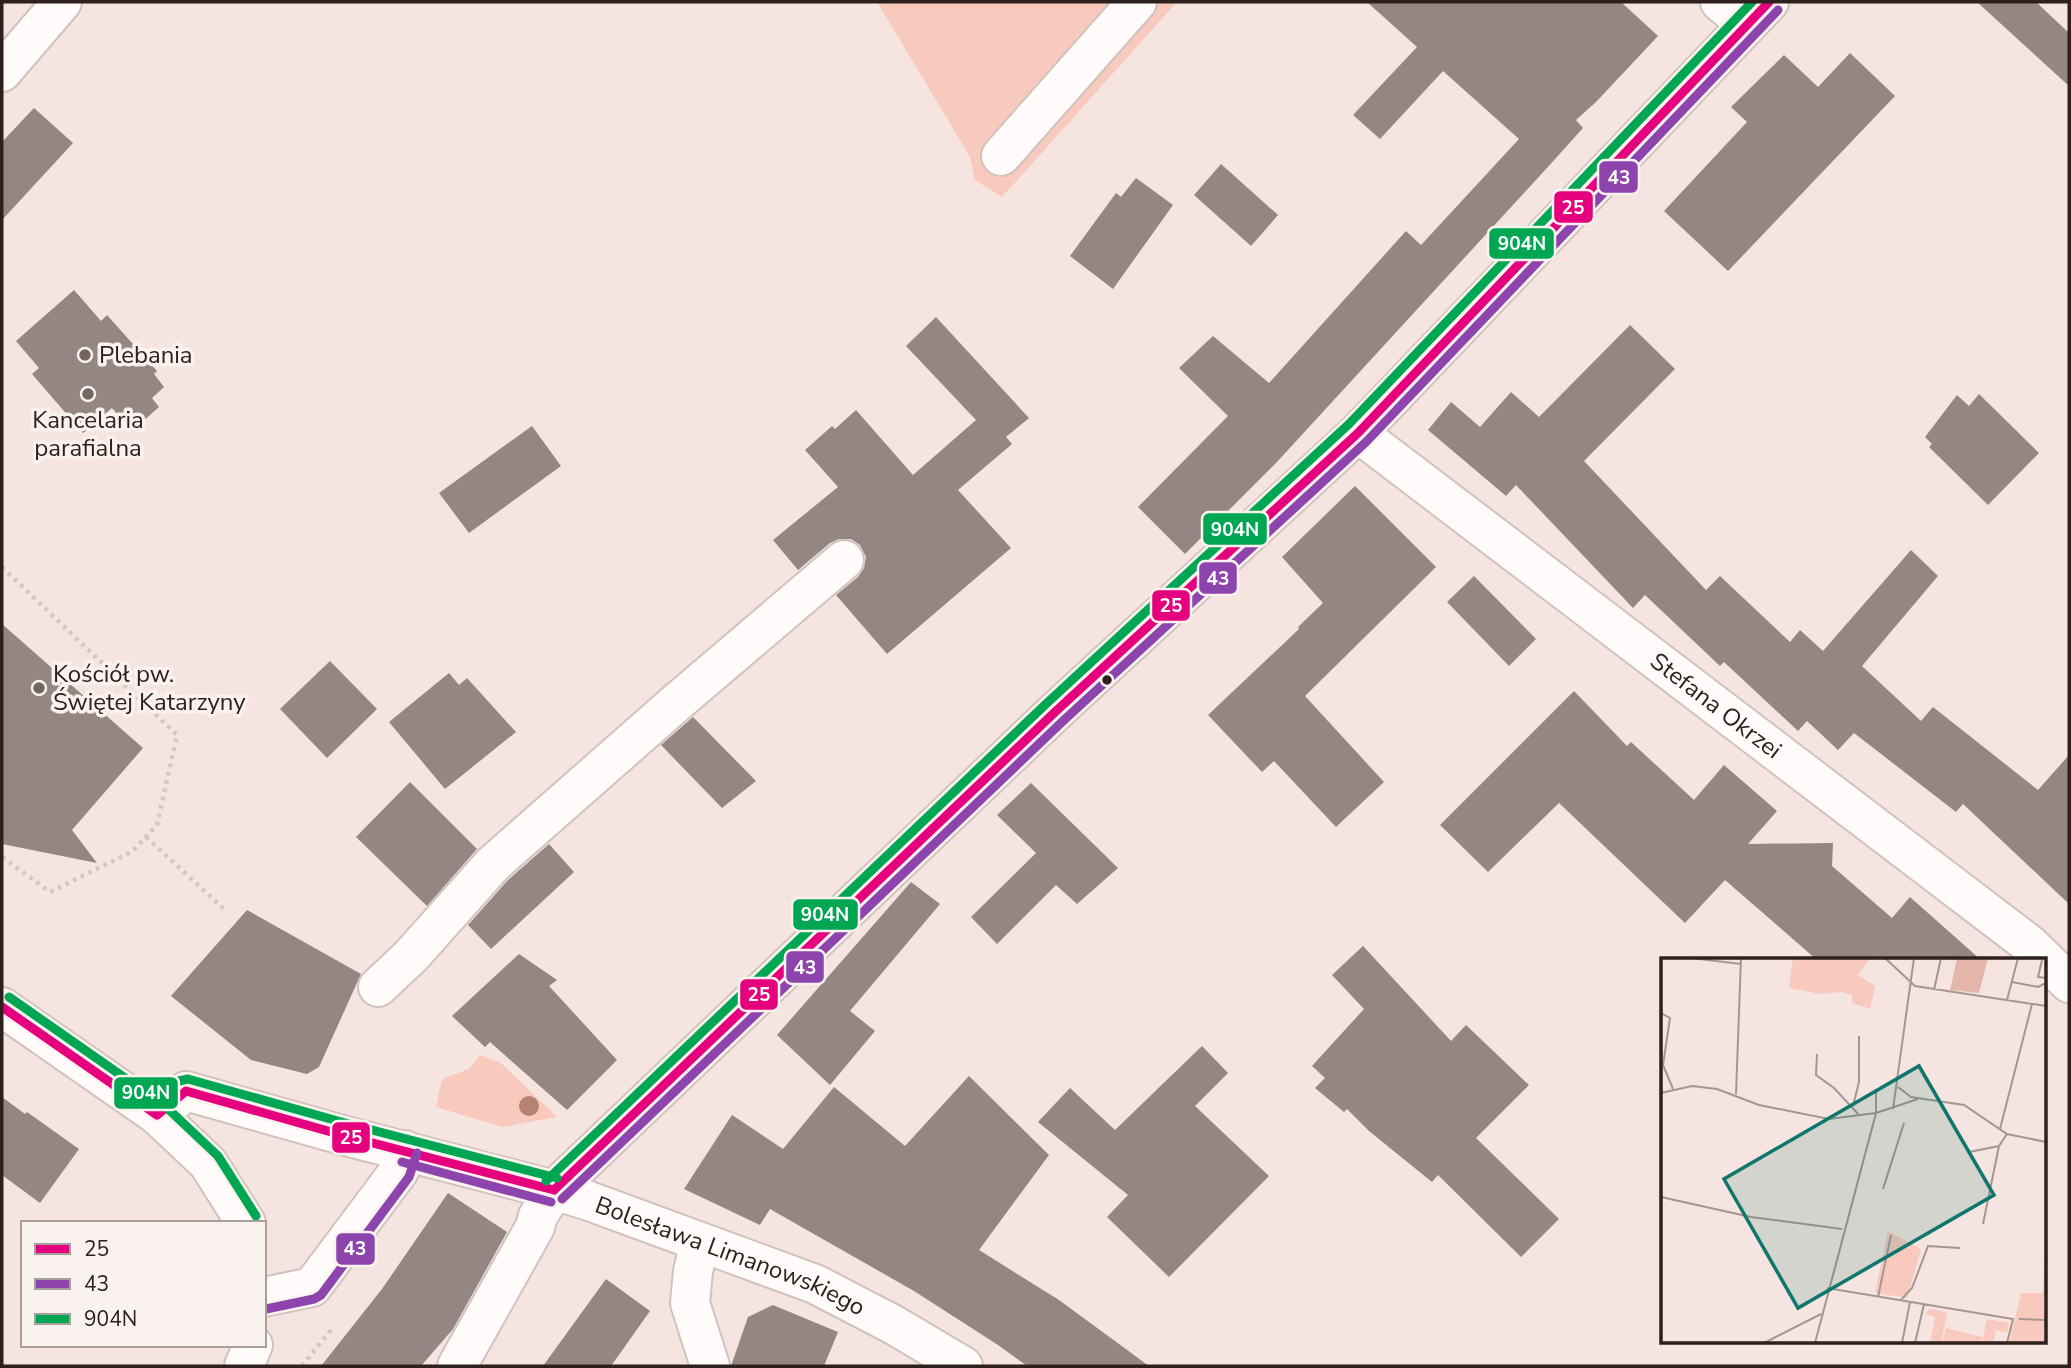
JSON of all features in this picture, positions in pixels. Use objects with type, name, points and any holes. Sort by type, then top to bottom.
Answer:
[{"type":"street","points":[[2,72],[62,2]]},
{"type":"street","points":[[1001,156],[1137,2]]},
{"type":"street","points":[[457,1366],[538,1216],[555,1190],[1055,712],[1358,433],[1745,9]]},
{"type":"street","name":"Stefana Okrzei","points":[[1358,433],[2029,944],[2043,958]]},
{"type":"street","points":[[378,986],[411,956],[493,864],[844,560]]},
{"type":"street","name":"Stefana Okrzei","points":[[2046,961],[2069,983]]},
{"type":"street","points":[[2,1007],[157,1115],[208,1163],[245,1221]]},
{"type":"street","name":"Bolesława Limanowskiego","points":[[157,1115],[186,1091],[555,1190],[815,1283],[894,1325],[962,1366]]},
{"type":"street","points":[[266,1297],[312,1287],[399,1171],[405,1150]]},
{"type":"street","points":[[700,1242],[693,1271],[690,1303],[704,1364]]},
{"type":"street","points":[[244,1366],[252,1347]]},
{"type":"path","points":[[2,567],[177,734],[157,825],[134,851],[50,892],[2,857]]},
{"type":"path","points":[[146,837],[223,909]]},
{"type":"shaded area","points":[[877,2],[1177,2],[1002,197],[975,180],[970,157]]},
{"type":"shaded area","points":[[480,1055],[501,1063],[557,1117],[502,1127],[436,1107],[442,1079],[469,1069]]},
{"type":"building","points":[[1367,2],[1621,2],[1658,36],[1576,120],[1583,128],[1546,169],[1276,463],[1185,554],[1138,507],[1228,416],[1179,368],[1213,336],[1269,383],[1406,231],[1421,245],[1519,139],[1443,71],[1380,139],[1353,115],[1417,47]]},
{"type":"building","points":[[1977,2],[2036,2],[2069,33],[2069,86]]},
{"type":"building","points":[[1850,53],[1895,96],[1728,271],[1664,211],[1747,122],[1731,107],[1784,55],[1818,87]]},
{"type":"building","points":[[34,108],[73,143],[2,220],[2,142]]},
{"type":"building","points":[[1221,164],[1278,215],[1251,246],[1194,195]]},
{"type":"building","points":[[1136,178],[1173,205],[1113,289],[1070,256],[1116,193],[1121,197]]},
{"type":"building","name":"Plebania","points":[[74,290],[101,321],[107,315],[157,371],[154,374],[164,387],[152,398],[159,407],[132,431],[112,408],[83,433],[32,374],[39,368],[16,341]]},
{"type":"building","points":[[936,317],[1029,418],[1006,437],[1012,444],[958,490],[1011,548],[887,654],[836,595],[858,577],[864,568],[866,557],[860,545],[851,539],[839,539],[830,543],[798,570],[773,540],[838,487],[805,450],[832,426],[835,429],[856,410],[913,475],[976,420],[906,346]]},
{"type":"building","points":[[1630,325],[1675,369],[1584,461],[1706,590],[1720,576],[1790,642],[1800,630],[1823,651],[1911,550],[1938,576],[1862,666],[1921,721],[1933,707],[2038,790],[2069,755],[2069,904],[1963,804],[1956,812],[1854,733],[1838,750],[1807,721],[1798,731],[1724,662],[1720,666],[1645,595],[1633,608],[1516,485],[1506,496],[1428,430],[1451,402],[1480,427],[1511,392],[1539,417]]},
{"type":"building","points":[[1979,394],[2039,453],[1988,505],[1929,447],[1932,444],[1925,437],[1957,395],[1969,406]]},
{"type":"building","points":[[532,426],[561,466],[469,533],[439,493]]},
{"type":"building","points":[[1355,486],[1436,567],[1305,696],[1384,782],[1336,827],[1274,761],[1262,772],[1208,715],[1323,603],[1282,557]]},
{"type":"building","points":[[1474,576],[1536,639],[1509,666],[1447,602]]},
{"type":"building","name":"Kościół pw. Świętej Katarzyny","points":[[2,624],[143,748],[72,830],[97,863],[2,844]]},
{"type":"building","points":[[330,661],[377,709],[327,758],[280,709]]},
{"type":"building","points":[[449,673],[459,685],[467,678],[516,732],[445,789],[389,722]]},
{"type":"building","points":[[1574,691],[1627,746],[1631,742],[1694,800],[1724,765],[1777,811],[1748,844],[1833,843],[1832,866],[1892,918],[1910,897],[1979,958],[1815,958],[1725,880],[1685,923],[1559,803],[1488,872],[1440,825]]},
{"type":"building","points":[[693,717],[756,781],[722,808],[661,745]]},
{"type":"building","points":[[410,782],[477,849],[427,906],[356,837]]},
{"type":"building","points":[[1031,783],[1118,868],[1077,904],[1056,885],[997,944],[971,917],[1036,853],[997,815]]},
{"type":"building","points":[[549,844],[574,872],[491,949],[468,925],[508,880]]},
{"type":"building","points":[[911,882],[940,904],[850,1011],[875,1031],[830,1085],[777,1035]]},
{"type":"building","points":[[247,910],[361,974],[319,1067],[307,1074],[251,1060],[171,996]]},
{"type":"building","points":[[1363,946],[1451,1041],[1466,1025],[1529,1085],[1476,1138],[1559,1219],[1521,1257],[1438,1175],[1432,1182],[1369,1131],[1347,1109],[1344,1112],[1315,1088],[1325,1078],[1312,1066],[1364,1009],[1332,975]]},
{"type":"building","points":[[519,954],[557,980],[549,986],[617,1060],[567,1110],[490,1042],[485,1047],[452,1016]]},
{"type":"building","points":[[1202,1046],[1228,1073],[1195,1106],[1269,1176],[1169,1277],[1107,1217],[1128,1195],[1038,1122],[1070,1088],[1115,1130]]},
{"type":"building","points":[[969,1076],[1049,1155],[979,1250],[1059,1300],[1149,1366],[1027,1366],[914,1291],[770,1209],[760,1225],[684,1189],[732,1115],[783,1149],[834,1087],[905,1146]]},
{"type":"building","points":[[2,1097],[79,1149],[40,1203],[2,1175]]},
{"type":"building","points":[[448,1193],[507,1232],[453,1329],[421,1366],[321,1366],[382,1289]]},
{"type":"building","points":[[606,1279],[650,1311],[611,1366],[543,1366]]},
{"type":"building","points":[[773,1305],[838,1332],[824,1366],[731,1366],[748,1317]]},
{"type":"transit line","name":"904N","points":[[546,1181],[1047,703],[1349,424],[1752,2]]},
{"type":"transit line","name":"25","points":[[554,1190],[1055,712],[1358,433],[1769,2]]},
{"type":"transit line","name":"43","points":[[562,1199],[1063,721],[1366,442],[1778,10]]},
{"type":"transit line","name":"904N","points":[[9,997],[165,1106],[218,1156],[256,1216]]},
{"type":"transit line","name":"25","points":[[2,1007],[157,1115]]},
{"type":"transit line","name":"904N","points":[[149,1106],[179,1081],[188,1079],[557,1178]]},
{"type":"transit line","name":"25","points":[[157,1115],[186,1091],[554,1190]]},
{"type":"transit line","name":"43","points":[[266,1309],[314,1299],[321,1295],[409,1177],[417,1153]]},
{"type":"transit line","name":"43","points":[[402,1162],[551,1202]]},
{"type":"place","name":"Plebania","points":[[85,355]]},
{"type":"place","name":"Kancelaria parafialna","points":[[88,394]]},
{"type":"place","name":"Kościół pw. Świętej Katarzyny","points":[[39,688]]}]
